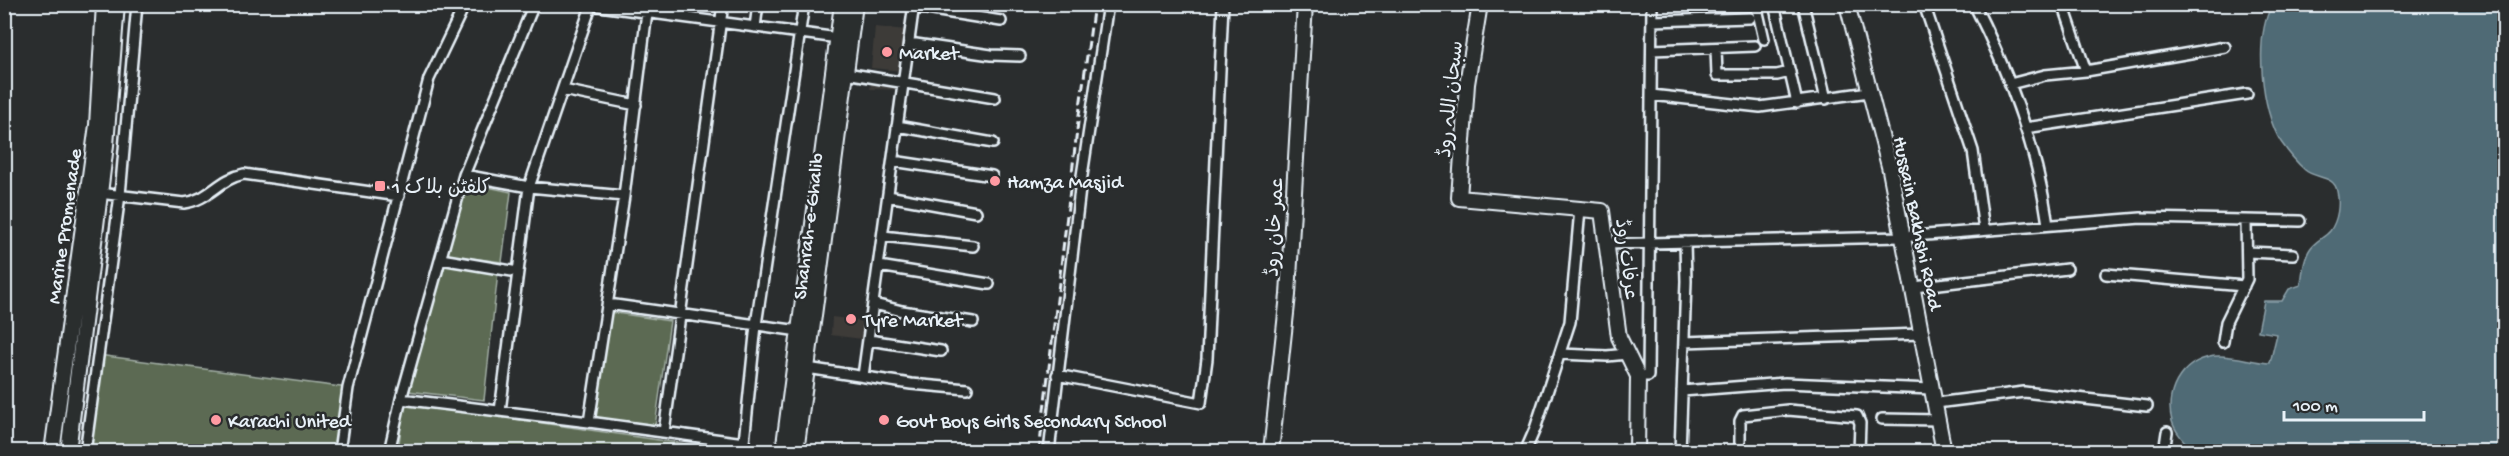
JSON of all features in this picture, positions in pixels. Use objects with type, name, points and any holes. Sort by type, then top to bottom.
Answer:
[{"type":"main road","name":"Marine Promenade","points":[[52,452],[97,125],[104,4]]},
{"type":"main road","name":"Marine Promenade","points":[[68,452],[106,145],[117,4]]},
{"type":"main road","name":"Shahrah-e-Ghalib","points":[[783,452],[842,4]]},
{"type":"main road","name":"Shahrah-e-Ghalib","points":[[795,452],[855,4]]},
{"type":"main road","name":"عمر خان روڈ","points":[[1272,452],[1288,295],[1305,4]]},
{"type":"main road","name":"سبحان اللہ روڈ","points":[[1459,198],[1467,84],[1480,4]]},
{"type":"main road","name":"Hussain Bakhshi Road","points":[[1847,4],[1890,170],[1944,452]]},
{"type":"main road","name":"عرفات روڈ","points":[[1459,198],[1602,211],[1619,337],[1638,376],[1637,452]]},
{"type":"street","points":[[85,452],[120,195],[137,4]]},
{"type":"street","points":[[339,452],[348,388],[429,79],[465,4]]},
{"type":"street","points":[[389,452],[401,399],[464,175],[534,4]]},
{"type":"street","points":[[685,17],[687,4]]},
{"type":"street","points":[[664,432],[723,4]]},
{"type":"street","points":[[755,27],[759,4]]},
{"type":"street","points":[[401,399],[664,432],[743,447],[756,325],[804,4]]},
{"type":"street","points":[[1049,452],[1080,189],[1108,4]]},
{"type":"street","points":[[1058,375],[1201,403],[1207,359],[1222,4]]},
{"type":"street","points":[[1638,376],[1648,376],[1653,4]]},
{"type":"street","points":[[1756,4],[1764,39]]},
{"type":"street","points":[[1774,4],[1797,103]]},
{"type":"street","points":[[1803,4],[1826,99]]},
{"type":"street","points":[[1924,4],[1973,151],[1984,230]]},
{"type":"street","points":[[1974,4],[2010,84],[2025,128],[2043,189],[2048,224]]},
{"type":"street","points":[[2063,4],[2086,71]]},
{"type":"street","points":[[500,411],[529,187],[563,90],[588,5],[648,8],[685,17],[838,38]]},
{"type":"street","points":[[863,376],[914,6],[1001,21]]},
{"type":"street","points":[[589,422],[624,196],[648,8]]},
{"type":"street","points":[[1652,21],[1750,18]]},
{"type":"street","points":[[909,43],[990,55],[1020,56]]},
{"type":"street","points":[[1652,51],[1755,46]]},
{"type":"street","points":[[2010,84],[2045,75],[2086,71],[2225,47]]},
{"type":"street","points":[[1716,48],[1717,75],[1777,75],[1790,72]]},
{"type":"street","points":[[846,73],[995,98]]},
{"type":"street","points":[[563,90],[636,105]]},
{"type":"street","points":[[1651,95],[1760,107],[1869,92]]},
{"type":"street","points":[[2025,128],[2247,94]]},
{"type":"street","points":[[897,126],[993,143]]},
{"type":"street","points":[[893,161],[992,176]]},
{"type":"street","points":[[99,193],[184,203],[194,202],[202,199],[223,182],[244,174],[399,196]]},
{"type":"street","points":[[464,175],[529,187],[624,196]]},
{"type":"street","points":[[888,196],[976,212]]},
{"type":"street","points":[[1525,452],[1570,322],[1580,209]]},
{"type":"street","points":[[1607,244],[1901,237],[2142,218],[2300,221]]},
{"type":"street","points":[[2223,342],[2226,322],[2247,279],[2246,221]]},
{"type":"street","points":[[883,236],[973,246]]},
{"type":"street","points":[[1680,452],[1686,281],[1685,242]]},
{"type":"street","points":[[2247,252],[2293,254]]},
{"type":"street","points":[[441,259],[518,272]]},
{"type":"street","points":[[879,266],[989,284]]},
{"type":"street","points":[[1914,287],[2067,269]]},
{"type":"street","points":[[2106,274],[2244,286]]},
{"type":"street","points":[[608,304],[799,331]]},
{"type":"street","points":[[874,304],[902,311],[973,322]]},
{"type":"street","points":[[1684,342],[1922,334]]},
{"type":"street","points":[[869,340],[941,351]]},
{"type":"street","points":[[1560,354],[1607,356],[1628,354]]},
{"type":"street","points":[[807,368],[967,389]]},
{"type":"street","points":[[1682,391],[1785,383],[1932,389]]},
{"type":"street","points":[[1936,403],[2024,392],[2147,406]]},
{"type":"street","points":[[1740,452],[1740,421],[1743,415],[1788,410],[1857,416],[1860,423],[1859,452]]},
{"type":"street","points":[[1882,419],[1939,420]]},
{"type":"street","points":[[2164,452],[2167,432]]},
{"type":"shaded area","points":[[875,27],[907,30],[903,71],[871,68]]},
{"type":"shaded area","points":[[871,83],[898,83],[898,90],[870,89]]},
{"type":"shaded area","points":[[832,317],[864,321],[862,339],[831,335]]},
{"type":"green space","points":[[460,181],[511,192],[502,262],[440,254]]},
{"type":"green space","points":[[442,263],[498,272],[484,400],[408,391]]},
{"type":"green space","points":[[609,312],[670,321],[655,426],[594,418]]},
{"type":"green space","name":"Karachi United","points":[[98,355],[348,388],[339,451],[85,452]]},
{"type":"green space","points":[[404,403],[727,450],[398,452]]},
{"type":"water","points":[[2272,5],[2504,5],[2504,451],[2193,451],[2175,429],[2170,409],[2171,397],[2174,386],[2187,368],[2207,357],[2219,356],[2270,363],[2277,334],[2258,331],[2264,301],[2282,301],[2289,289],[2301,285],[2310,249],[2330,231],[2337,217],[2338,201],[2335,186],[2328,180],[2309,173],[2295,160],[2281,142],[2269,112],[2262,74],[2262,54],[2266,19]]},
{"type":"railway","points":[[1039,452],[1094,4]]},
{"type":"place","name":"Market","points":[[887,52]]},
{"type":"place","name":"Hamza Masjid","points":[[995,181]]},
{"type":"place","name":"کلفٹن بلاک 1","points":[[380,186]]},
{"type":"place","name":"Tyre Market","points":[[851,319]]},
{"type":"place","name":"Karachi United","points":[[216,420]]},
{"type":"place","name":"Govt Boys Girls Secondary School","points":[[884,420]]}]
